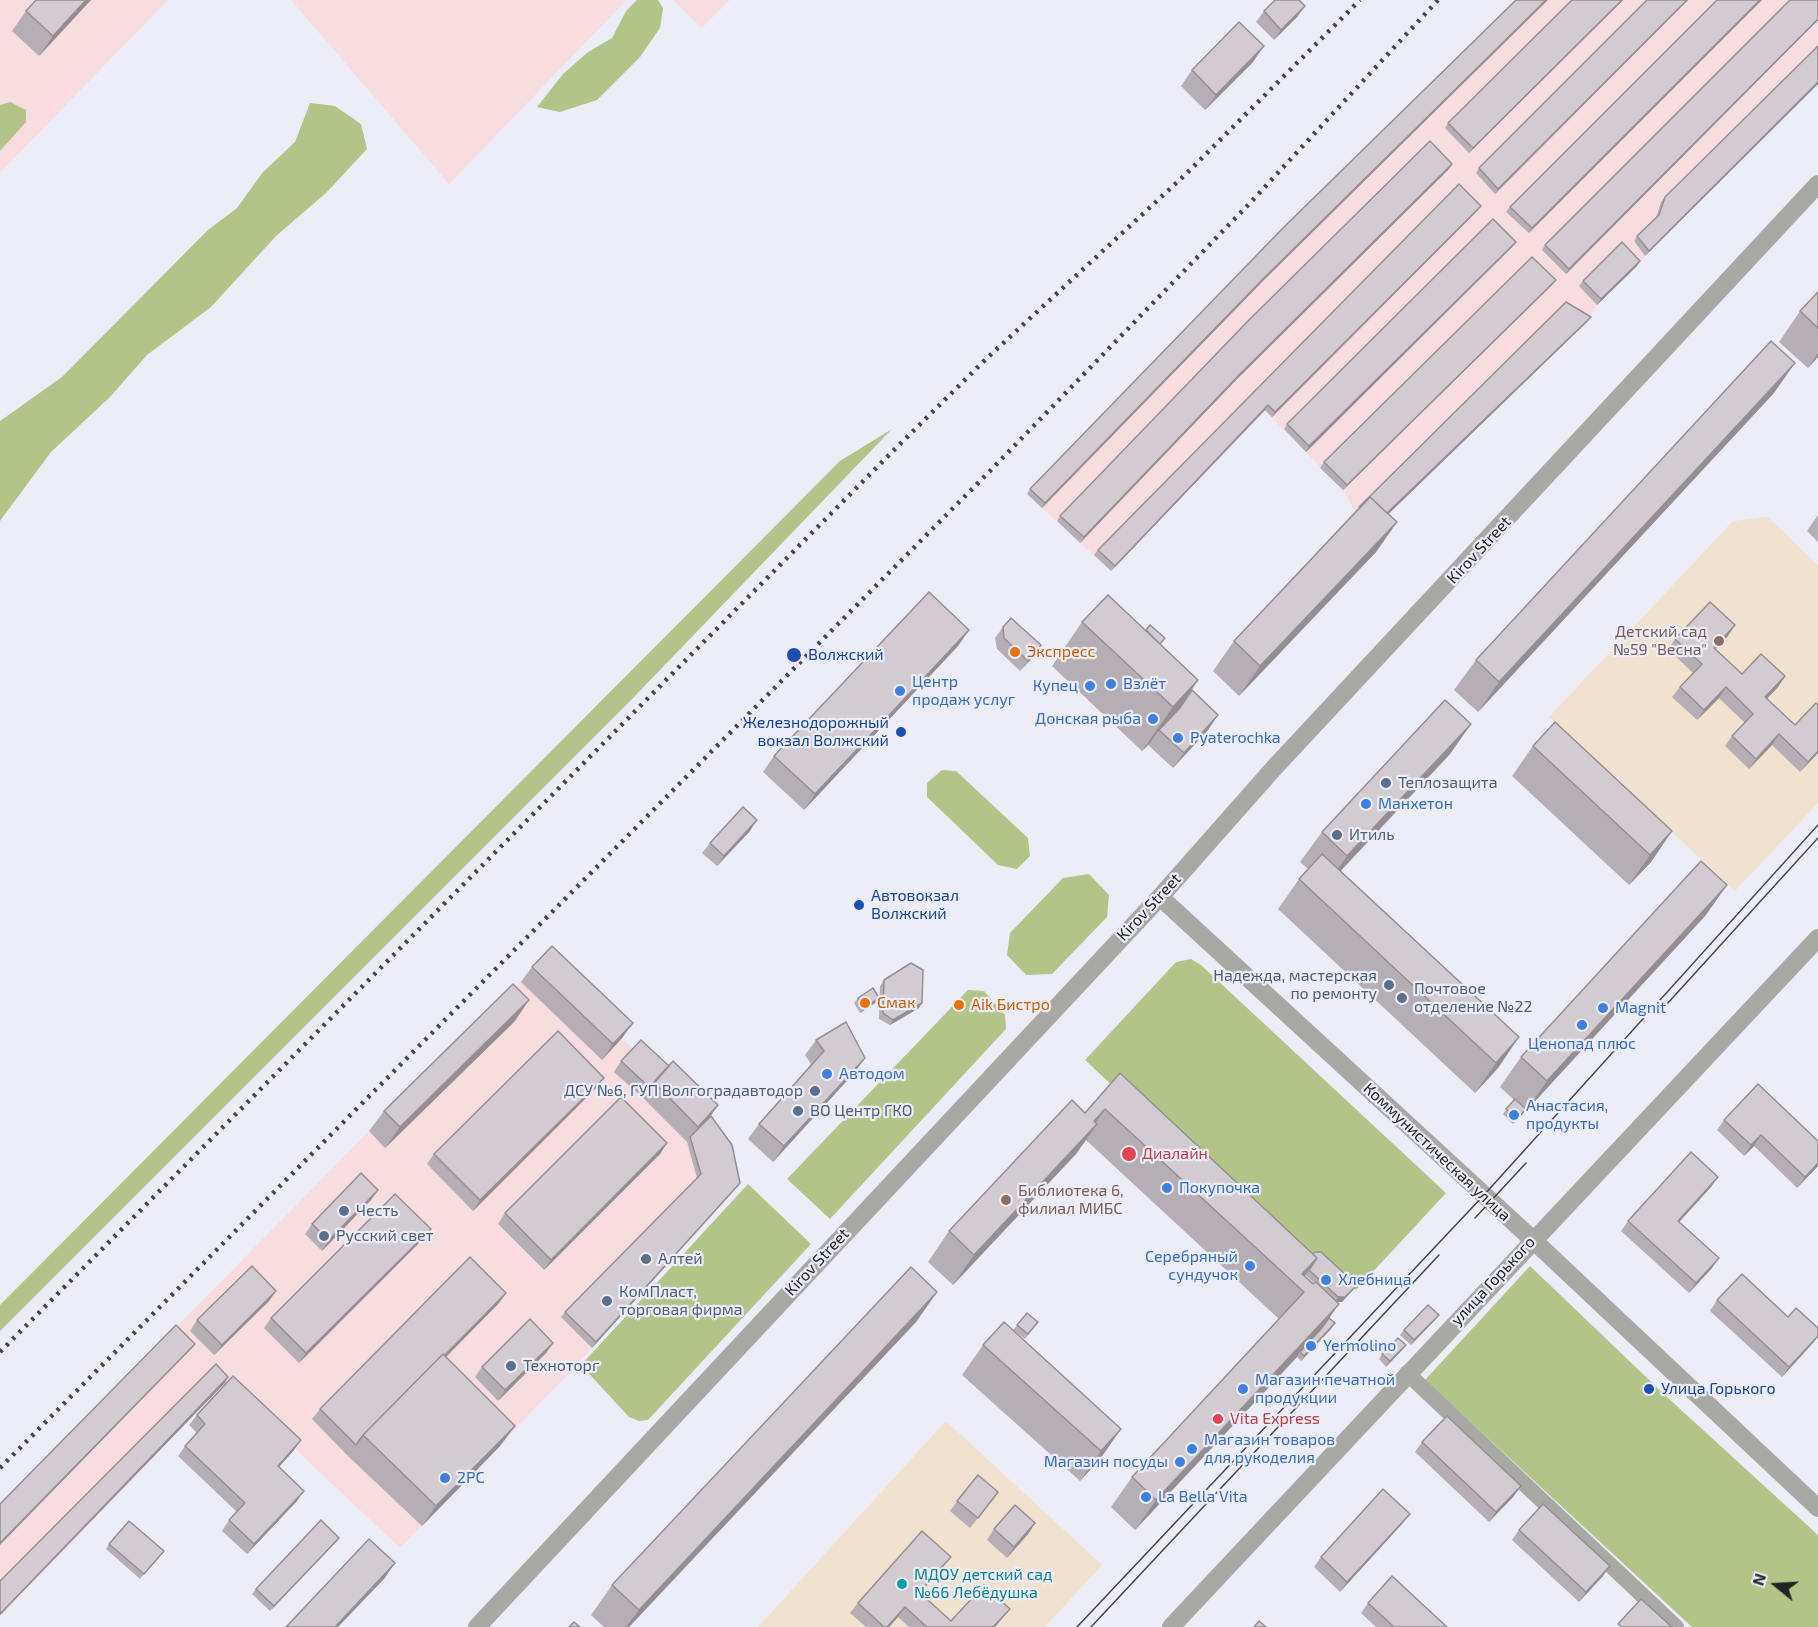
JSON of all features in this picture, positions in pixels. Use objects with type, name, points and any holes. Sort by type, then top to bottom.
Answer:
[{"type":"street","name":"Kirov Street","points":[[477,1627],[1160,897],[1274,768],[1818,184]]},
{"type":"street","name":"Коммунистическая улица","points":[[1160,897],[1533,1239],[1818,1508]]},
{"type":"street","name":"улица Горького","points":[[1171,1627],[1407,1373],[1818,938]]},
{"type":"street","points":[[1407,1373],[1676,1627]]},
{"type":"shaded area","points":[[0,0],[168,0],[0,173]]},
{"type":"shaded area","points":[[291,0],[627,0],[449,184]]},
{"type":"shaded area","points":[[673,0],[730,0],[702,28]]},
{"type":"shaded area","points":[[1518,0],[1818,0],[1818,84],[1597,304],[1587,322],[1372,530],[1356,513],[1343,490],[1265,411],[1111,571],[1027,494],[1280,232]]},
{"type":"shaded area","name":"Детский сад №59 \"Весна\"","points":[[1768,517],[1818,565],[1818,803],[1735,891],[1549,717],[1733,521]]},
{"type":"shaded area","points":[[541,961],[634,1050],[736,1188],[572,1370],[400,1548],[225,1383],[0,1617],[0,1506],[369,1131]]},
{"type":"shaded area","points":[[946,1421],[1102,1565],[1045,1627],[758,1627]]},
{"type":"green space","points":[[637,0],[658,0],[663,8],[660,28],[640,57],[597,100],[560,112],[537,107],[563,74],[588,52],[612,38],[626,11]]},
{"type":"green space","points":[[10,102],[26,110],[26,122],[0,151],[0,105]]},
{"type":"green space","points":[[310,103],[335,106],[361,124],[367,149],[326,193],[276,236],[211,307],[147,355],[110,397],[51,452],[0,521],[0,421],[62,377],[208,230],[237,208],[263,172],[295,142]]},
{"type":"green space","points":[[892,429],[633,698],[0,1331],[0,1305],[840,461]]},
{"type":"green space","points":[[942,770],[956,771],[1028,838],[1030,856],[1017,869],[998,865],[927,797],[927,783]]},
{"type":"green space","points":[[1089,874],[1109,895],[1107,917],[1052,974],[1026,975],[1007,955],[1010,933],[1063,878]]},
{"type":"green space","points":[[1191,959],[1201,965],[1446,1193],[1356,1290],[1318,1255],[1287,1249],[1085,1060],[1176,962]]},
{"type":"green space","points":[[968,990],[984,991],[1005,1015],[1006,1029],[830,1219],[787,1179]]},
{"type":"green space","points":[[748,1184],[811,1244],[648,1420],[639,1421],[629,1417],[581,1365]]},
{"type":"green space","points":[[1530,1266],[1668,1398],[1818,1535],[1818,1627],[1692,1627],[1425,1380]]},
{"type":"building","points":[[36,0],[86,0],[53,36],[26,11]]},
{"type":"building","points":[[1275,0],[1299,0],[1305,6],[1281,30],[1264,11]]},
{"type":"building","points":[[1516,0],[1546,0],[1264,278],[1045,503],[1030,489],[1284,227]]},
{"type":"building","points":[[1572,0],[1622,0],[1473,148],[1448,123]]},
{"type":"building","points":[[1647,0],[1687,0],[1498,189],[1479,168]]},
{"type":"building","points":[[1717,0],[1760,0],[1532,228],[1510,207]]},
{"type":"building","points":[[1790,0],[1818,0],[1818,19],[1569,269],[1545,245]]},
{"type":"building","points":[[1239,22],[1264,46],[1216,95],[1192,70]]},
{"type":"building","points":[[1818,46],[1818,82],[1649,251],[1637,236],[1659,215],[1665,197]]},
{"type":"building","points":[[1430,141],[1452,164],[1240,374],[1084,537],[1060,516],[1248,321]]},
{"type":"building","points":[[1459,184],[1481,206],[1275,412],[1268,405],[1115,566],[1098,550]]},
{"type":"building","points":[[1493,219],[1516,242],[1309,446],[1287,424]]},
{"type":"building","points":[[1622,242],[1640,261],[1601,299],[1583,281]]},
{"type":"building","points":[[1532,257],[1556,280],[1347,485],[1324,462]]},
{"type":"building","points":[[1818,292],[1818,328],[1800,311]]},
{"type":"building","points":[[1566,302],[1591,317],[1387,513],[1370,497],[1359,507]]},
{"type":"building","points":[[1771,341],[1795,363],[1499,682],[1476,660]]},
{"type":"building","points":[[1370,497],[1397,522],[1260,666],[1234,641]]},
{"type":"building","name":"Волжский","points":[[929,592],[969,630],[815,794],[774,756]]},
{"type":"building","points":[[1108,595],[1198,680],[1173,707],[1082,622]]},
{"type":"building","points":[[1710,602],[1735,625],[1714,648],[1742,674],[1761,654],[1785,676],[1765,697],[1795,725],[1816,703],[1818,705],[1818,751],[1808,762],[1779,734],[1756,759],[1732,736],[1753,714],[1726,687],[1704,710],[1680,687],[1702,664],[1675,639]]},
{"type":"building","points":[[1011,618],[1041,645],[1028,661],[1004,638],[1003,627]]},
{"type":"building","points":[[1150,625],[1165,638],[1160,644],[1146,630]]},
{"type":"building","points":[[1192,690],[1218,715],[1184,753],[1159,730],[1179,709]]},
{"type":"building","points":[[1445,700],[1471,724],[1347,856],[1322,832]]},
{"type":"building","points":[[1555,722],[1672,831],[1650,855],[1533,746]]},
{"type":"building","points":[[743,807],[757,820],[724,856],[710,843]]},
{"type":"building","points":[[1322,854],[1519,1037],[1496,1063],[1299,879]]},
{"type":"building","points":[[1701,861],[1727,885],[1547,1081],[1521,1057]]},
{"type":"building","points":[[552,946],[633,1023],[613,1044],[532,967]]},
{"type":"building","points":[[911,963],[923,970],[922,1003],[893,1020],[883,1013],[884,980]]},
{"type":"building","points":[[513,984],[529,1000],[400,1127],[384,1111]]},
{"type":"building","points":[[873,988],[879,998],[864,1008],[858,998]]},
{"type":"building","points":[[846,1022],[865,1058],[784,1146],[759,1124],[824,1051],[816,1040]]},
{"type":"building","points":[[558,1031],[604,1078],[480,1200],[434,1154]]},
{"type":"building","points":[[641,1040],[669,1066],[650,1088],[621,1061]]},
{"type":"building","points":[[673,1061],[718,1105],[698,1127],[654,1082]]},
{"type":"building","points":[[1120,1073],[1317,1258],[1302,1274],[1313,1284],[1316,1282],[1339,1304],[1156,1500],[1132,1477],[1304,1292],[1105,1109],[1094,1121],[1097,1124],[974,1255],[949,1231],[1072,1100],[1085,1113]]},
{"type":"building","points":[[1758,1084],[1818,1141],[1818,1163],[1805,1177],[1761,1135],[1751,1145],[1724,1120]]},
{"type":"building","points":[[621,1097],[667,1143],[551,1260],[505,1213]]},
{"type":"building","points":[[1515,1099],[1526,1109],[1517,1119],[1506,1109]]},
{"type":"building","points":[[711,1116],[732,1145],[740,1183],[596,1342],[565,1312],[701,1174],[690,1137]]},
{"type":"building","points":[[1691,1152],[1718,1177],[1678,1221],[1719,1258],[1696,1283],[1628,1221]]},
{"type":"building","points":[[361,1173],[378,1190],[329,1240],[312,1224]]},
{"type":"building","points":[[395,1194],[431,1229],[306,1353],[271,1318]]},
{"type":"building","name":"Хлебница","points":[[1321,1252],[1357,1285],[1345,1297],[1338,1297],[1309,1270],[1317,1258],[1313,1254]]},
{"type":"building","points":[[470,1257],[506,1293],[363,1435],[356,1445],[320,1409]]},
{"type":"building","points":[[252,1266],[276,1291],[222,1345],[197,1320]]},
{"type":"building","points":[[911,1267],[937,1292],[639,1610],[612,1585]]},
{"type":"building","points":[[1742,1274],[1788,1317],[1796,1308],[1818,1328],[1818,1336],[1789,1367],[1717,1300]]},
{"type":"building","points":[[1428,1305],[1439,1315],[1414,1340],[1404,1330]]},
{"type":"building","points":[[1027,1313],[1038,1322],[1028,1334],[1017,1325]]},
{"type":"building","points":[[1329,1318],[1335,1323],[1304,1356],[1300,1352]]},
{"type":"building","points":[[530,1319],[553,1343],[505,1390],[482,1367]]},
{"type":"building","points":[[1004,1322],[1121,1429],[1101,1451],[983,1345]]},
{"type":"building","points":[[176,1325],[195,1344],[0,1543],[0,1504]]},
{"type":"building","points":[[1398,1338],[1406,1345],[1390,1361],[1382,1354]]},
{"type":"building","points":[[443,1354],[515,1426],[436,1506],[363,1435]]},
{"type":"building","points":[[216,1364],[228,1377],[0,1614],[0,1581]]},
{"type":"building","points":[[233,1376],[301,1440],[278,1466],[304,1491],[254,1544],[229,1520],[245,1503],[185,1446],[205,1424],[197,1415]]},
{"type":"building","points":[[1447,1416],[1521,1486],[1496,1512],[1422,1442]]},
{"type":"building","points":[[978,1475],[998,1492],[978,1518],[957,1501]]},
{"type":"building","points":[[1383,1489],[1410,1514],[1347,1582],[1321,1557]]},
{"type":"building","points":[[1543,1504],[1610,1566],[1586,1592],[1519,1530]]},
{"type":"building","points":[[1015,1505],[1035,1523],[1014,1547],[994,1529]]},
{"type":"building","points":[[321,1520],[339,1538],[274,1606],[256,1589]]},
{"type":"building","points":[[129,1521],[164,1551],[144,1574],[109,1544]]},
{"type":"building","points":[[922,1531],[951,1557],[919,1592],[951,1621],[984,1585],[1010,1609],[993,1627],[927,1627],[905,1607],[887,1627],[884,1627],[858,1603]]},
{"type":"building","points":[[369,1539],[395,1563],[335,1627],[286,1627]]},
{"type":"building","points":[[1392,1576],[1447,1627],[1394,1627],[1368,1603]]},
{"type":"building","points":[[1641,1599],[1672,1627],[1622,1627],[1618,1624]]},
{"type":"building","points":[[1259,1621],[1266,1627],[1254,1627]]},
{"type":"building","points":[[574,1622],[580,1627],[569,1627]]},
{"type":"tram line","points":[[1077,1627],[1484,1195],[1818,825]]},
{"type":"tram line","points":[[1667,1004],[1818,838]]},
{"type":"tram line","points":[[1475,1218],[1526,1163]]},
{"type":"tram line","points":[[1091,1627],[1439,1255]]},
{"type":"railway","points":[[0,1352],[891,453],[986,359],[1186,174],[1360,0]]},
{"type":"railway","points":[[0,1468],[987,474],[1250,203],[1438,0]]},
{"type":"place","name":"Детский сад №59 \"Весна\"","points":[[1719,641]]},
{"type":"place","name":"Экспресс","points":[[1015,652]]},
{"type":"place","name":"Волжский","points":[[794,655]]},
{"type":"place","name":"Взлёт","points":[[1111,684]]},
{"type":"place","name":"Купец","points":[[1090,686]]},
{"type":"place","name":"Центр продаж услуг","points":[[900,691]]},
{"type":"place","name":"Донская рыба","points":[[1153,719]]},
{"type":"place","name":"Железнодорожный вокзал Волжский","points":[[901,732]]},
{"type":"place","name":"Pyaterochka","points":[[1178,738]]},
{"type":"place","name":"Теплозащита","points":[[1386,783]]},
{"type":"place","name":"Манхетон","points":[[1366,804]]},
{"type":"place","name":"Итиль","points":[[1337,835]]},
{"type":"place","name":"Автовокзал Волжский","points":[[859,905]]},
{"type":"place","name":"Надежда, мастерская по ремонту","points":[[1389,985]]},
{"type":"place","name":"Почтовое отделение №22","points":[[1402,998]]},
{"type":"place","name":"Смак","points":[[865,1003]]},
{"type":"place","name":"Aik Бистро","points":[[959,1005]]},
{"type":"place","name":"Magnit","points":[[1603,1008]]},
{"type":"place","name":"Ценопад плюс","points":[[1582,1025]]},
{"type":"place","name":"Автодом","points":[[827,1074]]},
{"type":"place","name":"ДСУ №6, ГУП Волгоградавтодор","points":[[815,1091]]},
{"type":"place","name":"ВО Центр ГКО","points":[[798,1111]]},
{"type":"place","name":"Анастасия, продукты","points":[[1514,1115]]},
{"type":"place","name":"Диалайн","points":[[1129,1154]]},
{"type":"place","name":"Покупочка","points":[[1167,1188]]},
{"type":"place","name":"Библиотека 6, филиал МИБС","points":[[1006,1200]]},
{"type":"place","name":"Честь","points":[[344,1211]]},
{"type":"place","name":"Русский свет","points":[[324,1236]]},
{"type":"place","name":"Алтей","points":[[646,1259]]},
{"type":"place","name":"Серебряный сундучок","points":[[1250,1266]]},
{"type":"place","name":"Хлебница","points":[[1326,1280]]},
{"type":"place","name":"КомПласт, торговая фирма","points":[[607,1301]]},
{"type":"place","name":"Yermolino","points":[[1311,1346]]},
{"type":"place","name":"Техноторг","points":[[511,1366]]},
{"type":"place","name":"Магазин печатной продукции","points":[[1243,1389]]},
{"type":"place","name":"Улица Горького","points":[[1649,1389]]},
{"type":"place","name":"Vita Express","points":[[1218,1419]]},
{"type":"place","name":"Магазин товаров для рукоделия","points":[[1192,1449]]},
{"type":"place","name":"Магазин посуды","points":[[1180,1462]]},
{"type":"place","name":"2РС","points":[[445,1478]]},
{"type":"place","name":"La Bella Vita","points":[[1146,1497]]},
{"type":"place","name":"МДОУ детский сад №66 Лебёдушка","points":[[902,1584]]}]
